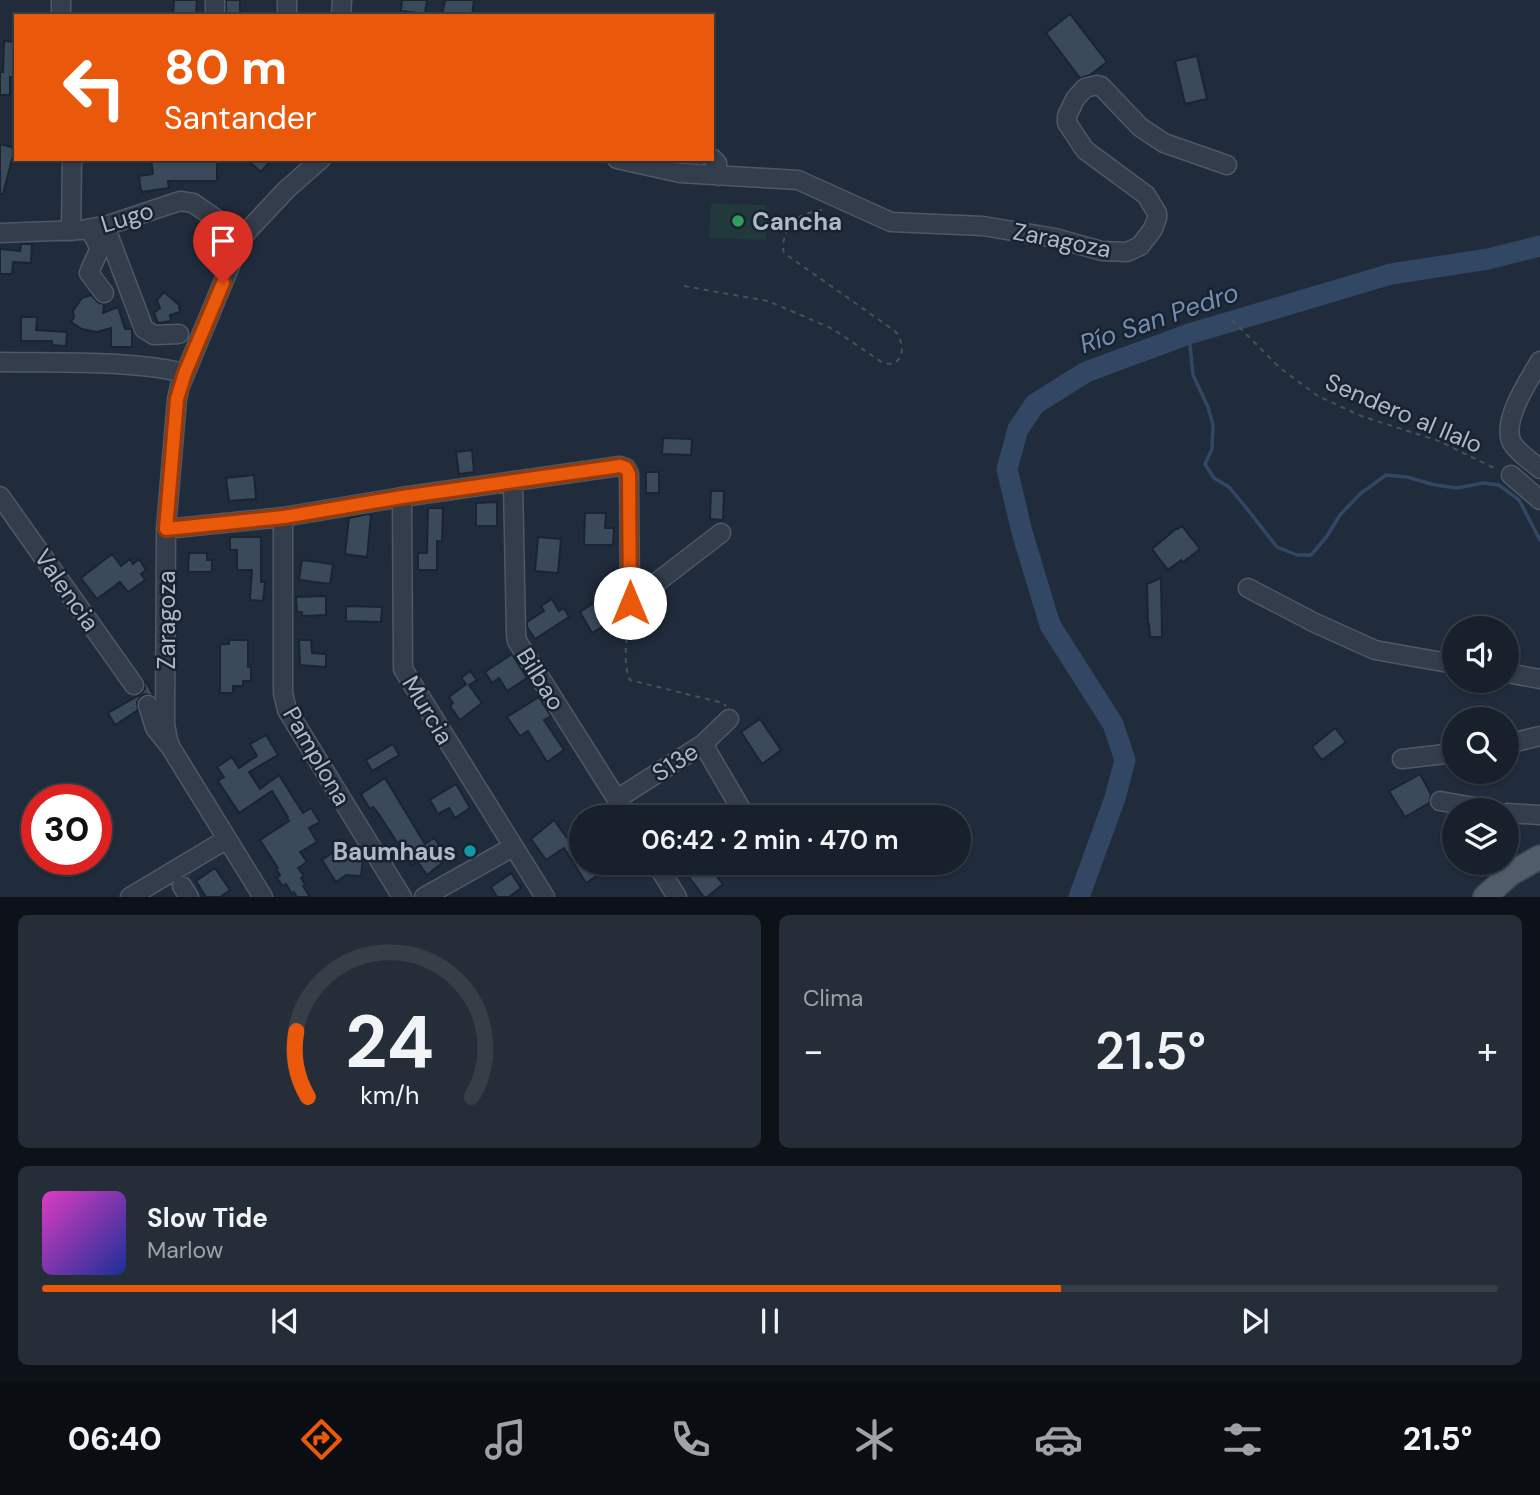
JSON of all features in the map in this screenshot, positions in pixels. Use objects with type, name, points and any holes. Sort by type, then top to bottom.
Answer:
[{"type":"main road","points":[[1485,897],[1510,874],[1540,857]]},
{"type":"street","name":"Zaragoza","points":[[626,161],[680,173],[798,180],[891,222],[983,226],[1055,238],[1102,251],[1127,252],[1140,246],[1153,229],[1157,214],[1146,195],[1085,150],[1067,123],[1067,116],[1075,99],[1085,88],[1101,86],[1140,127],[1164,143],[1227,165]]},
{"type":"street","points":[[714,160],[717,163],[718,176]]},
{"type":"street","points":[[72,161],[88,228],[144,328],[155,335],[179,334]]},
{"type":"street","name":"Zaragoza","points":[[171,748],[165,724],[166,529],[177,399],[185,373],[243,237],[286,190],[319,161]]},
{"type":"street","name":"Lugo","points":[[0,233],[88,228],[188,201],[243,237]]},
{"type":"street","points":[[88,228],[99,244],[89,273],[104,293]]},
{"type":"street","points":[[1540,361],[1517,402],[1509,429],[1511,441],[1540,469]]},
{"type":"street","points":[[0,362],[118,365],[166,368],[185,373]]},
{"type":"street","points":[[166,529],[284,517],[620,466],[626,468],[629,474],[630,603]]},
{"type":"street","points":[[1509,475],[1540,500]]},
{"type":"street","name":"Bilbao","points":[[513,481],[517,641],[621,805]]},
{"type":"street","name":"Valencia","points":[[0,496],[134,685]]},
{"type":"street","name":"Murcia","points":[[402,497],[403,669],[545,897]]},
{"type":"street","name":"Pamplona","points":[[284,517],[284,693],[287,710],[402,897]]},
{"type":"street","points":[[630,603],[721,533]]},
{"type":"street","points":[[1248,588],[1374,650],[1442,662]]},
{"type":"street","points":[[1519,675],[1540,679]]},
{"type":"street","points":[[148,705],[155,728],[171,748],[263,897]]},
{"type":"street","name":"S13e","points":[[617,799],[703,744],[729,719]]},
{"type":"street","points":[[1519,741],[1540,736]]},
{"type":"street","points":[[703,744],[739,805]]},
{"type":"street","points":[[1402,759],[1442,754]]},
{"type":"street","points":[[1519,814],[1540,815]]},
{"type":"street","points":[[130,897],[227,839]]},
{"type":"street","points":[[424,897],[513,847]]},
{"type":"street","points":[[663,875],[677,897]]},
{"type":"path","points":[[684,286],[768,301],[833,329],[883,363],[890,365],[898,361],[902,350],[901,337],[895,331],[786,255],[782,248],[788,229],[798,218],[847,203]]},
{"type":"path","name":"Sendero al Ilalo","points":[[1232,320],[1280,368],[1318,396],[1361,416],[1439,441],[1509,475]]},
{"type":"path","points":[[630,603],[626,656],[630,680],[723,704],[729,709],[729,719]]},
{"type":"green space","name":"Cancha","points":[[711,203],[767,205],[766,240],[709,238]]},
{"type":"building","points":[[174,0],[197,0],[196,14],[173,14]]},
{"type":"building","points":[[226,0],[240,0],[240,14],[226,14]]},
{"type":"building","points":[[402,0],[427,0],[425,14],[401,11]]},
{"type":"building","points":[[445,0],[474,0],[472,14],[442,14]]},
{"type":"building","points":[[1070,14],[1107,62],[1090,75],[1080,78],[1046,33]]},
{"type":"building","points":[[4,41],[14,42],[14,77],[10,77],[10,95],[0,95],[0,72],[3,72]]},
{"type":"building","points":[[1197,56],[1207,99],[1185,104],[1175,61]]},
{"type":"building","points":[[0,144],[14,148],[14,152],[3,194],[0,194]]},
{"type":"building","points":[[151,161],[217,161],[217,181],[168,181],[169,188],[141,192],[139,176],[153,174]]},
{"type":"building","points":[[248,161],[270,161],[261,172]]},
{"type":"building","points":[[21,244],[32,244],[31,263],[13,262],[12,274],[0,274],[0,249],[20,251]]},
{"type":"building","points":[[164,292],[179,305],[180,312],[170,315],[171,321],[158,323],[154,313],[160,308],[157,300]]},
{"type":"building","points":[[91,295],[104,304],[103,313],[118,307],[125,329],[132,329],[132,347],[111,347],[111,328],[97,332],[82,329],[71,322],[73,311],[82,298]]},
{"type":"building","points":[[21,317],[37,317],[36,330],[67,332],[66,346],[52,345],[52,341],[21,341]]},
{"type":"building","points":[[663,438],[692,439],[691,455],[662,454]]},
{"type":"building","points":[[472,450],[474,472],[459,474],[456,452]]},
{"type":"building","points":[[646,472],[659,472],[659,493],[646,493]]},
{"type":"building","points":[[254,475],[256,499],[229,501],[226,478]]},
{"type":"building","points":[[711,491],[724,491],[723,520],[710,519]]},
{"type":"building","points":[[497,502],[497,526],[476,526],[476,503]]},
{"type":"building","points":[[428,508],[443,508],[442,542],[437,541],[437,570],[418,570],[418,553],[427,553]]},
{"type":"building","points":[[585,513],[606,513],[605,528],[614,528],[613,545],[584,545]]},
{"type":"building","points":[[371,515],[367,557],[345,554],[349,518]]},
{"type":"building","points":[[1182,526],[1200,549],[1168,570],[1152,549]]},
{"type":"building","points":[[230,537],[261,537],[261,582],[265,582],[263,601],[250,600],[252,570],[237,570],[237,550],[230,550]]},
{"type":"building","points":[[538,537],[561,539],[558,573],[535,571]]},
{"type":"building","points":[[189,553],[207,553],[207,560],[212,560],[212,572],[188,572]]},
{"type":"building","points":[[112,554],[121,566],[130,559],[133,564],[139,559],[146,570],[141,574],[145,580],[128,592],[120,582],[97,599],[81,578]]},
{"type":"building","points":[[302,560],[333,564],[330,584],[299,580]]},
{"type":"building","points":[[1161,578],[1162,637],[1150,637],[1147,584]]},
{"type":"building","points":[[326,596],[326,615],[302,616],[302,612],[297,612],[296,597]]},
{"type":"building","points":[[552,599],[559,611],[564,608],[569,617],[535,639],[527,627],[527,622],[544,611],[541,606]]},
{"type":"building","points":[[597,601],[610,622],[592,633],[580,612]]},
{"type":"building","points":[[346,606],[382,607],[381,622],[346,621]]},
{"type":"building","points":[[229,640],[248,640],[251,681],[243,681],[243,686],[233,686],[233,693],[220,693],[220,644],[229,644]]},
{"type":"building","points":[[299,640],[311,640],[312,653],[326,654],[326,667],[300,665]]},
{"type":"building","points":[[512,654],[527,678],[507,691],[499,678],[492,683],[485,672]]},
{"type":"building","points":[[470,671],[477,680],[469,685],[482,703],[460,720],[450,706],[453,703],[449,697],[466,684],[461,678]]},
{"type":"building","points":[[144,680],[154,696],[145,694],[140,697],[138,710],[115,725],[108,713],[141,694],[145,689]]},
{"type":"building","points":[[539,697],[551,716],[544,720],[564,750],[547,762],[528,731],[520,736],[507,717]]},
{"type":"building","points":[[760,719],[781,750],[762,764],[741,732]]},
{"type":"building","points":[[1335,728],[1346,742],[1322,760],[1312,747]]},
{"type":"building","points":[[266,735],[278,755],[249,772],[260,789],[279,775],[303,813],[311,808],[320,822],[309,828],[317,842],[300,852],[307,862],[298,868],[304,876],[301,878],[305,884],[303,886],[310,897],[297,897],[286,884],[283,886],[277,878],[280,875],[276,869],[278,868],[260,840],[289,821],[272,791],[239,813],[218,781],[224,777],[217,767],[232,757],[239,768],[257,756],[250,744]]},
{"type":"building","points":[[393,744],[399,755],[372,771],[366,760]]},
{"type":"building","points":[[1420,774],[1431,794],[1429,803],[1405,817],[1389,791]]},
{"type":"building","points":[[385,778],[425,844],[434,838],[440,846],[434,851],[442,863],[427,875],[417,861],[412,865],[378,813],[373,807],[370,809],[361,794]]},
{"type":"building","points":[[456,784],[470,808],[455,818],[449,808],[438,814],[430,800]]},
{"type":"building","points":[[554,820],[569,841],[569,856],[564,848],[546,860],[531,839]]},
{"type":"building","points":[[344,849],[349,856],[363,857],[361,876],[346,875],[336,882],[322,860]]},
{"type":"building","points":[[215,868],[230,890],[220,897],[206,897],[196,881]]},
{"type":"building","points":[[511,873],[521,888],[509,897],[497,897],[491,887]]},
{"type":"building","points":[[581,875],[598,875],[586,883]]},
{"type":"building","points":[[716,875],[723,884],[704,897],[689,877]]},
{"type":"waterway","name":"Río San Pedro","points":[[1079,897],[1115,798],[1125,760],[1113,724],[1050,625],[1022,532],[1007,469],[1018,429],[1035,404],[1086,372],[1189,334],[1391,274],[1488,259],[1540,246]]},
{"type":"waterway","points":[[1189,334],[1193,375],[1213,425],[1212,449],[1205,464],[1214,478],[1229,487],[1277,547],[1297,555],[1311,555],[1340,515],[1360,494],[1386,475],[1457,488],[1483,483],[1499,485],[1519,500],[1540,540]]},
{"type":"place","name":"Cancha","points":[[738,221]]},
{"type":"place","name":"Baumhaus","points":[[470,851]]},
{"type":"route","points":[[223,283],[180,386],[166,529],[284,517],[402,497],[623,466],[629,474],[630,603]]}]
